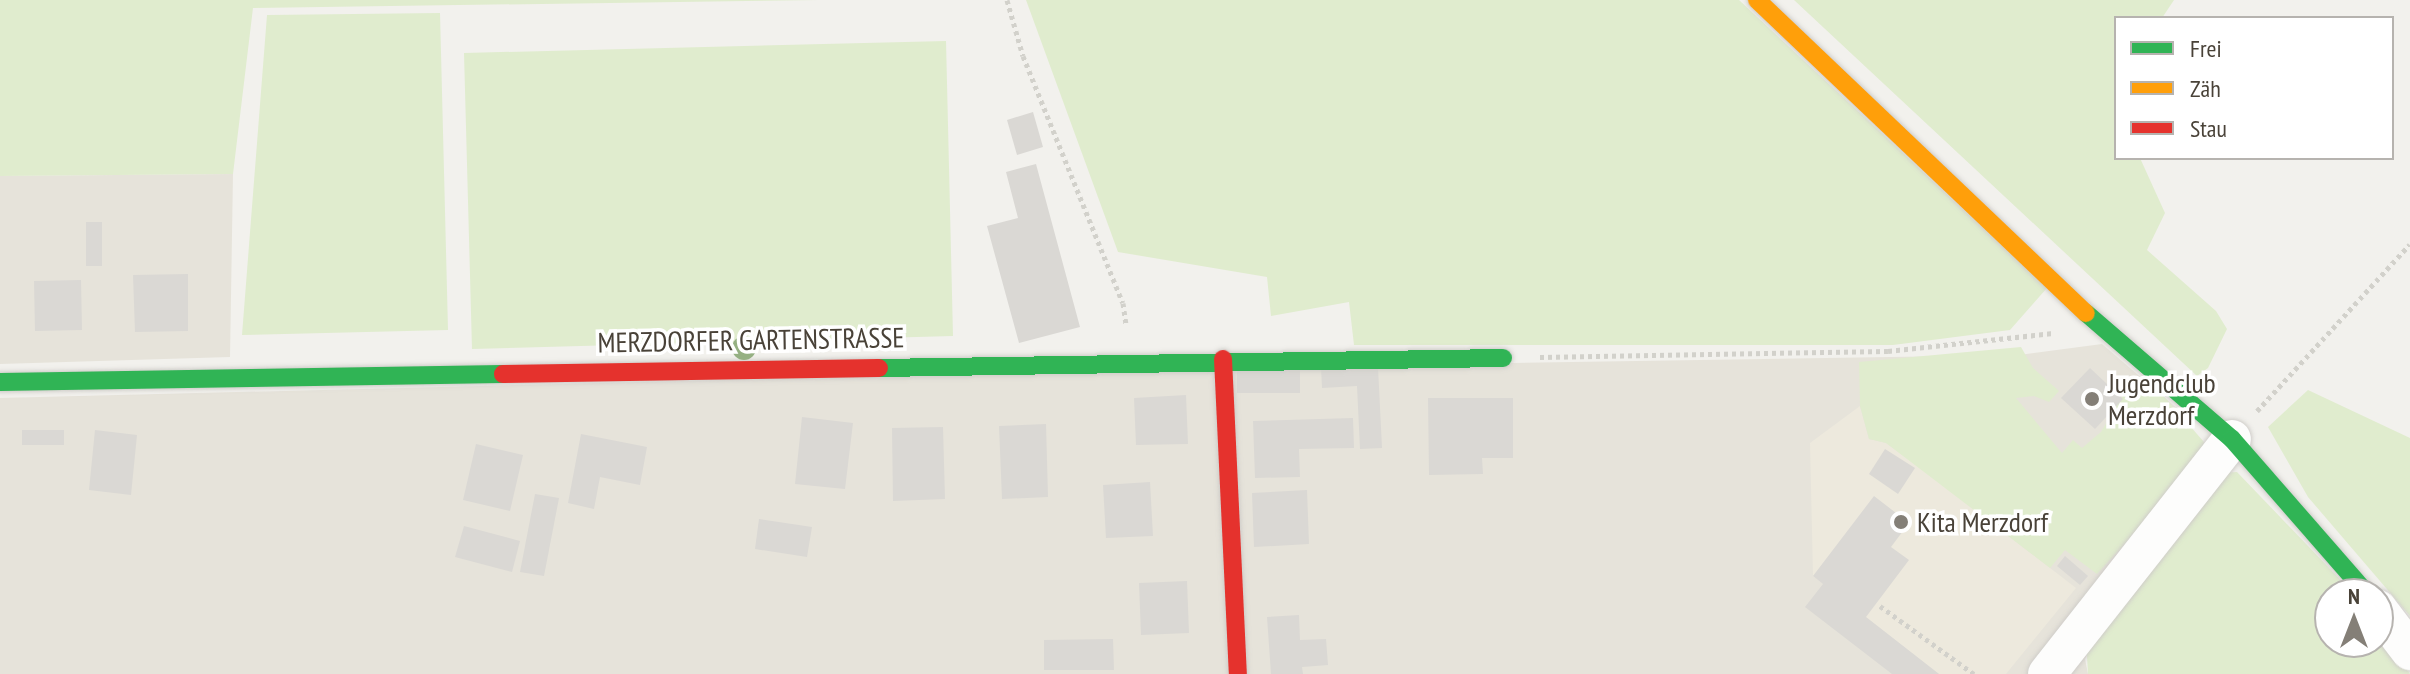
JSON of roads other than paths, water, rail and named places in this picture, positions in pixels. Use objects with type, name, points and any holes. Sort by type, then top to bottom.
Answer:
[{"type":"street","points":[[1757,0],[2104,330],[2232,439],[2353,578]]},
{"type":"street","name":"MERZDORFER GARTENSTRASSE","points":[[0,382],[1223,359],[1503,358]]},
{"type":"street","points":[[1223,359],[1238,674]]},
{"type":"street","points":[[2047,674],[2232,439]]},
{"type":"street","points":[[2394,630],[2410,651]]},
{"type":"place","name":"Jugendclub Merzdorf","points":[[2092,399]]},
{"type":"place","name":"Kita Merzdorf","points":[[1901,522]]}]
